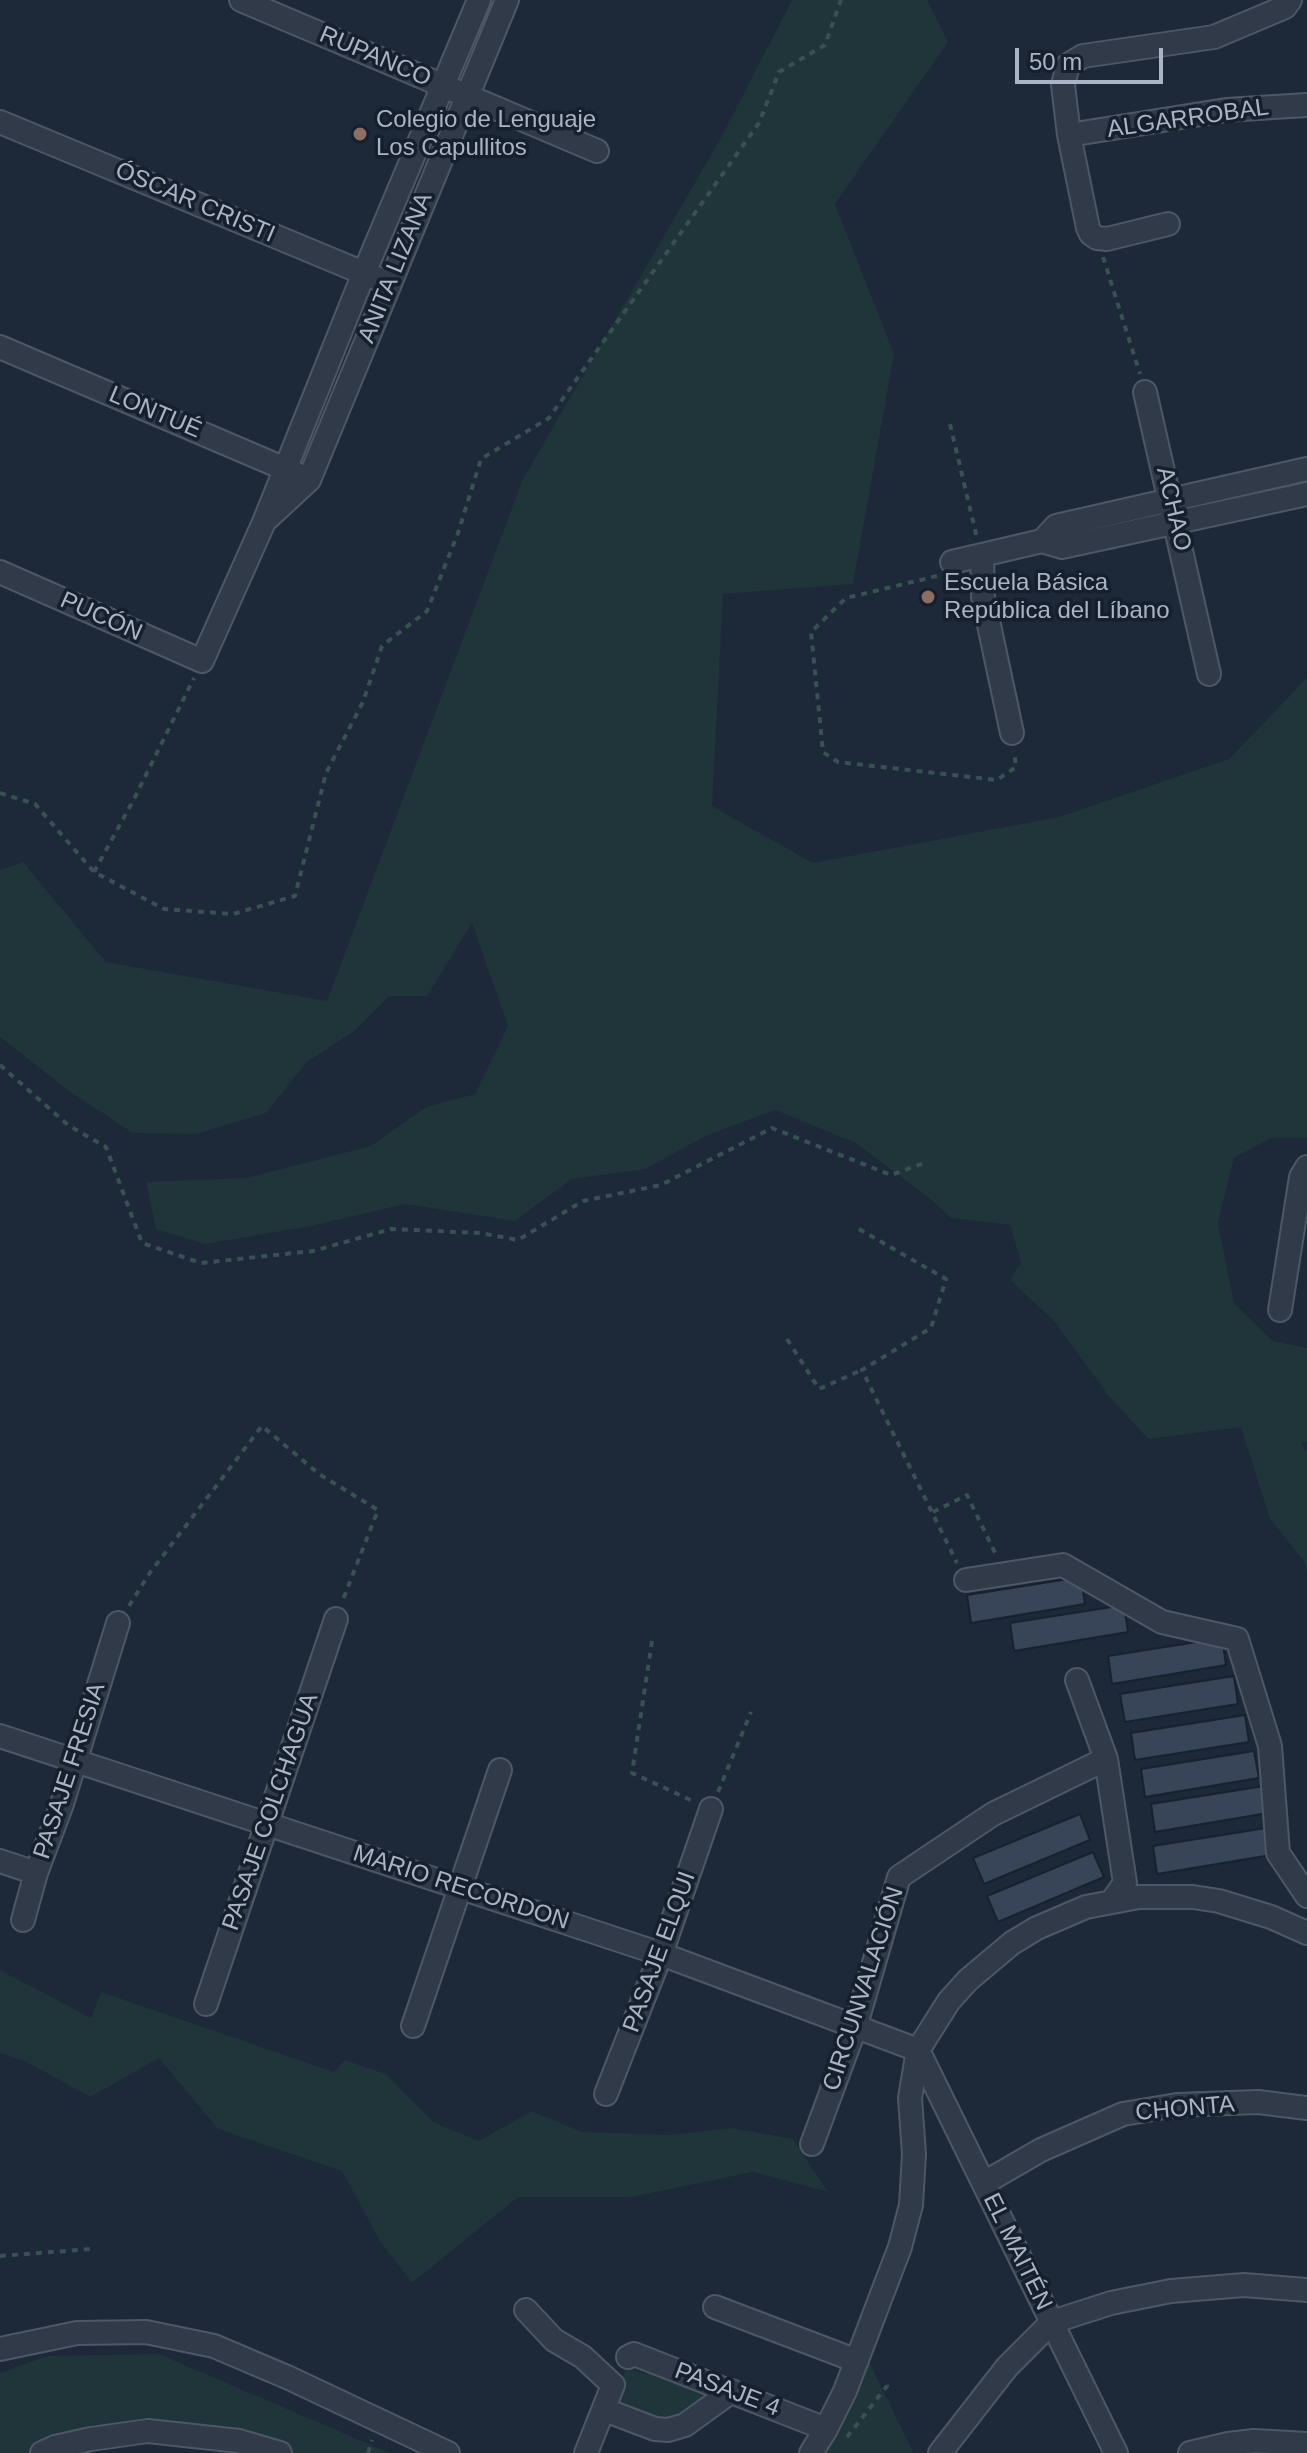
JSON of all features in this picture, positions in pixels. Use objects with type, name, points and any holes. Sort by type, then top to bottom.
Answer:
[{"type":"street","name":"RUPANCO","points":[[241,0],[597,151]]},
{"type":"street","name":"ANITA LIZANA","points":[[202,661],[264,522],[479,0]]},
{"type":"street","name":"ANITA LIZANA","points":[[264,522],[309,480],[507,0]]},
{"type":"street","points":[[1168,224],[1107,239],[1097,238],[1088,228],[1069,135],[1064,74],[1072,61],[1083,56],[1214,37],[1255,9],[1285,7],[1290,0]]},
{"type":"street","name":"ALGARROBAL","points":[[1069,135],[1226,110],[1307,105]]},
{"type":"street","name":"ÓSCAR CRISTI","points":[[0,122],[390,284]]},
{"type":"street","name":"LONTUÉ","points":[[0,347],[309,480]]},
{"type":"street","name":"ACHAO","points":[[1145,392],[1209,674]]},
{"type":"street","points":[[1042,541],[1056,526],[1307,469]]},
{"type":"street","points":[[952,562],[1042,541],[1062,547],[1307,494]]},
{"type":"street","points":[[982,556],[983,597],[1012,733]]},
{"type":"street","name":"PUCÓN","points":[[0,572],[202,661]]},
{"type":"street","points":[[1280,1310],[1301,1177],[1307,1167]]},
{"type":"street","points":[[966,1580],[1063,1565],[1162,1622],[1237,1639],[1270,1746],[1278,1853],[1307,1896]]},
{"type":"street","name":"PASAJE COLCHAGUA","points":[[206,2004],[336,1619]]},
{"type":"street","name":"PASAJE FRESIA","points":[[23,1920],[118,1623]]},
{"type":"street","points":[[1077,1680],[1106,1759],[1125,1883],[1112,1901]]},
{"type":"street","name":"MARIO RECORDON","points":[[0,1736],[661,1954],[918,2050]]},
{"type":"street","name":"CIRCUNVALACIÓN","points":[[812,2144],[855,2028],[899,1877],[993,1814],[1106,1759]]},
{"type":"street","points":[[413,2026],[500,1770]]},
{"type":"street","name":"PASAJE ELQUI","points":[[606,2094],[661,1954],[711,1809]]},
{"type":"street","points":[[0,1861],[36,1873]]},
{"type":"street","points":[[811,2453],[826,2429],[857,2361],[900,2247],[911,2205],[914,2154],[910,2098],[918,2050],[949,2001],[968,1980],[1000,1951],[1037,1928],[1061,1916],[1112,1901],[1166,1896],[1219,1901],[1258,1912],[1307,1933]]},
{"type":"street","name":"EL MAITÉN","points":[[918,2050],[1116,2453]]},
{"type":"street","name":"CHONTA","points":[[984,2183],[1041,2150],[1123,2114],[1177,2105],[1258,2102],[1307,2108]]},
{"type":"street","points":[[940,2453],[1007,2367],[1052,2322],[1111,2303],[1171,2291],[1244,2285],[1307,2290]]},
{"type":"street","points":[[715,2307],[857,2361]]},
{"type":"street","points":[[526,2310],[554,2340],[583,2357],[613,2385],[586,2453]]},
{"type":"street","points":[[0,2349],[77,2333],[146,2332],[214,2346],[448,2453]]},
{"type":"street","name":"PASAJE 4","points":[[628,2357],[634,2354],[826,2429]]},
{"type":"street","points":[[605,2410],[655,2429],[668,2430],[685,2425],[732,2391]]},
{"type":"street","points":[[42,2453],[91,2439],[148,2431],[239,2441],[280,2453]]},
{"type":"street","points":[[1190,2453],[1254,2441],[1307,2444]]},
{"type":"path","points":[[0,793],[35,804],[94,872],[164,909],[233,914],[295,896],[326,773],[363,702],[382,646],[427,611],[458,533],[481,459],[549,418],[759,123],[779,72],[825,45],[841,0]]},
{"type":"path","points":[[1097,238],[1145,392]]},
{"type":"path","points":[[950,424],[982,556]]},
{"type":"path","points":[[952,562],[949,572],[846,598],[811,632],[823,752],[838,762],[997,780],[1016,767]]},
{"type":"path","points":[[94,872],[202,661]]},
{"type":"path","points":[[0,1065],[68,1125],[106,1147],[142,1243],[201,1263],[313,1251],[391,1229],[480,1233],[518,1240],[583,1201],[661,1185],[772,1128],[891,1175],[922,1164]]},
{"type":"path","points":[[787,1339],[819,1389],[862,1370],[931,1328],[946,1279],[859,1229]]},
{"type":"path","points":[[862,1370],[966,1580]]},
{"type":"path","points":[[118,1623],[149,1574],[262,1426],[319,1474],[378,1510],[336,1619]]},
{"type":"path","points":[[932,1513],[967,1495],[1005,1574]]},
{"type":"path","points":[[652,1641],[632,1773],[711,1809],[751,1712]]},
{"type":"path","points":[[0,2256],[91,2249]]},
{"type":"path","points":[[843,2445],[887,2386],[885,2379]]},
{"type":"green space","points":[[792,0],[927,0],[948,42],[835,204],[894,354],[853,584],[723,594],[712,806],[813,863],[1059,817],[1229,759],[1307,678],[1307,1138],[1271,1138],[1234,1158],[1218,1223],[1234,1303],[1273,1341],[1307,1348],[1307,1442],[1301,1442],[1307,1453],[1307,1570],[1304,1561],[1270,1519],[1241,1427],[1148,1439],[1108,1395],[1054,1321],[1010,1280],[1021,1262],[1010,1225],[951,1218],[856,1143],[775,1110],[705,1136],[646,1169],[572,1179],[515,1221],[405,1204],[311,1226],[205,1244],[156,1229],[146,1182],[246,1178],[371,1146],[426,1107],[475,1094],[508,1026],[472,923],[427,996],[389,996],[353,1032],[307,1062],[266,1113],[196,1134],[133,1133],[69,1091],[0,1037],[0,870],[23,862],[106,962],[327,1001],[523,479],[722,136]]},
{"type":"green space","points":[[0,1970],[91,2018],[101,1992],[334,2072],[345,2060],[386,2074],[433,2122],[479,2141],[532,2111],[582,2132],[670,2135],[732,2128],[793,2139],[828,2192],[753,2172],[631,2197],[518,2197],[412,2283],[380,2241],[342,2171],[218,2129],[159,2058],[90,2097],[27,2062],[0,2053]]},
{"type":"green space","points":[[159,2354],[390,2453],[294,2453],[240,2436],[52,2443],[31,2453],[0,2453],[0,2373],[47,2356]]},
{"type":"green space","points":[[868,2360],[914,2453],[819,2453]]},
{"type":"green space","points":[[626,2367],[645,2374],[652,2370],[715,2393],[689,2414],[665,2424],[613,2401]]},
{"type":"building","points":[[1081,1577],[1085,1604],[971,1623],[967,1595]]},
{"type":"building","points":[[1124,1605],[1128,1632],[1014,1651],[1010,1623]]},
{"type":"building","points":[[1222,1638],[1226,1665],[1112,1684],[1108,1656]]},
{"type":"building","points":[[1234,1676],[1238,1704],[1125,1722],[1120,1694]]},
{"type":"building","points":[[1245,1715],[1249,1742],[1135,1760],[1131,1733]]},
{"type":"building","points":[[1254,1751],[1259,1778],[1145,1797],[1141,1769]]},
{"type":"building","points":[[1264,1786],[1268,1813],[1155,1832],[1151,1804]]},
{"type":"building","points":[[1080,1814],[1090,1840],[984,1884],[973,1858]]},
{"type":"building","points":[[1266,1828],[1271,1855],[1157,1874],[1153,1846]]},
{"type":"building","points":[[1093,1852],[1104,1877],[998,1922],[987,1896]]},
{"type":"place","name":"Colegio de Lenguaje Los Capullitos","points":[[360,134]]},
{"type":"place","name":"Escuela Básica República del Líbano","points":[[928,597]]}]
